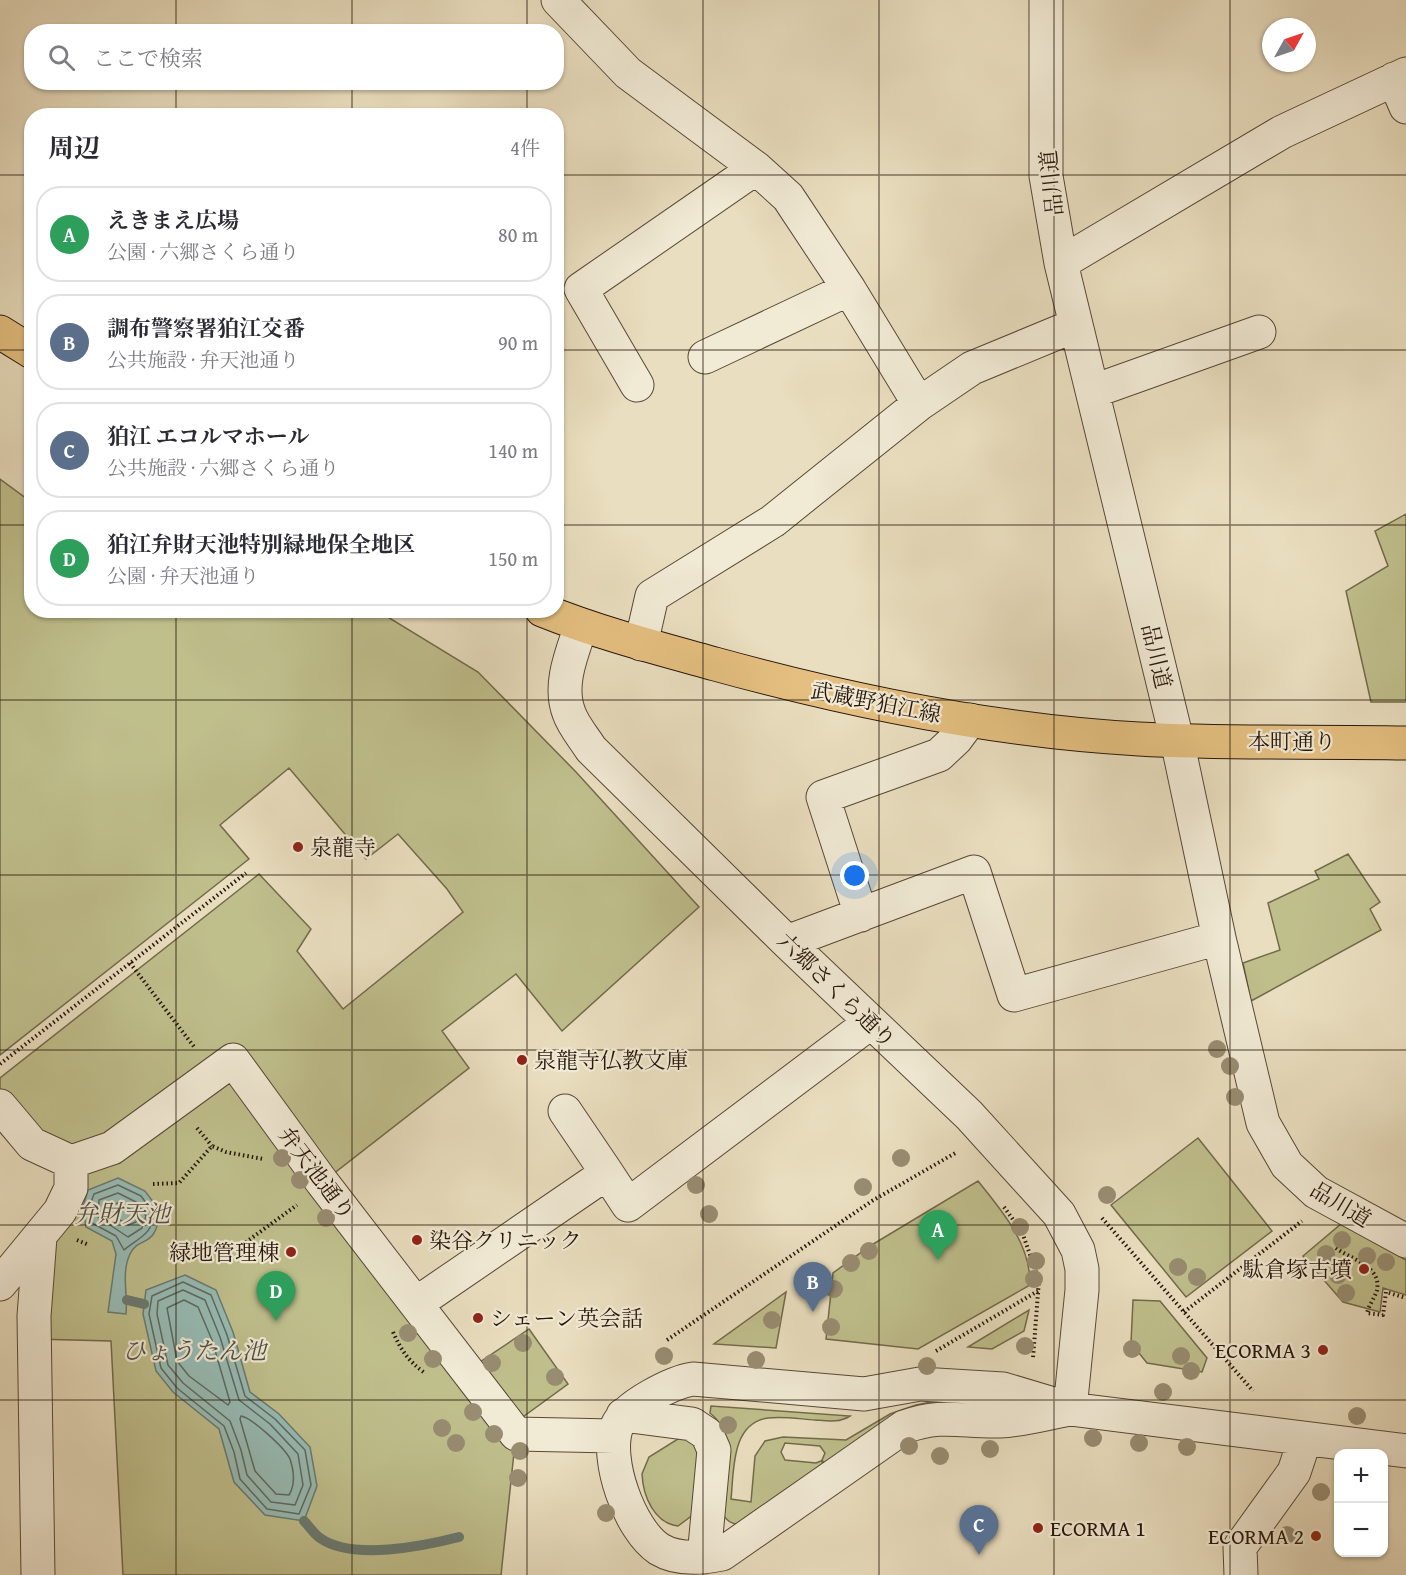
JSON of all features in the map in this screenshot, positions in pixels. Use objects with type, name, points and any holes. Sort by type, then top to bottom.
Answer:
[{"type":"main road","points":[[0,332],[24,347]]},
{"type":"main road","points":[[561,618],[580,626]]},
{"type":"main road","name":"武蔵野狛江線","points":[[580,626],[833,695],[970,720],[1114,737],[1178,740]]},
{"type":"main road","name":"本町通り","points":[[1178,740],[1406,743]]},
{"type":"street","points":[[558,0],[628,73],[756,168],[788,197],[849,289],[919,404]]},
{"type":"street","name":"品川道","points":[[1046,0],[1047,176],[1061,263],[1178,740],[1219,938],[1263,1123],[1287,1165],[1328,1200],[1406,1241]]},
{"type":"street","points":[[1061,263],[1282,132],[1402,87]]},
{"type":"street","points":[[637,386],[581,289],[756,168]]},
{"type":"street","points":[[705,357],[849,289]]},
{"type":"street","points":[[641,644],[652,596],[773,521],[919,404],[972,368],[1076,325]]},
{"type":"street","points":[[1094,391],[1259,332]]},
{"type":"street","name":"六郷さくら通り","points":[[580,626],[568,666],[565,691],[569,714],[591,748],[1003,1151],[1049,1199],[1071,1233],[1081,1264],[1082,1290],[1070,1409]]},
{"type":"street","points":[[861,915],[823,797],[939,755],[956,739],[970,720]]},
{"type":"street","points":[[787,942],[974,872],[1014,995],[1219,938]]},
{"type":"street","points":[[565,1111],[628,1205],[871,1022]]},
{"type":"street","name":"弁天池通り","points":[[71,1162],[112,1148],[233,1060],[322,1182],[516,1434],[619,1426]]},
{"type":"street","points":[[0,1106],[32,1144],[71,1162],[71,1188],[60,1211],[0,1284]]},
{"type":"street","points":[[417,1303],[607,1173]]},
{"type":"street","points":[[38,1575],[34,1316],[40,1237]]},
{"type":"street","points":[[1070,1409],[1002,1421],[944,1417],[926,1419],[904,1427],[722,1554],[690,1563],[659,1549],[644,1535],[629,1510],[615,1461],[619,1426],[672,1383],[693,1380],[864,1394],[920,1384],[1003,1389],[1070,1409],[1406,1451]]},
{"type":"street","points":[[619,1426],[692,1424],[707,1434],[714,1450],[690,1563]]},
{"type":"street","points":[[1241,1575],[1240,1547],[1294,1472],[1300,1454],[1300,1438]]},
{"type":"path","points":[[0,1064],[246,873]]},
{"type":"path","points":[[130,963],[214,1073]]},
{"type":"path","points":[[153,1184],[179,1183],[212,1146],[226,1152],[267,1160]]},
{"type":"path","points":[[667,1340],[872,1201],[963,1149]]},
{"type":"path","points":[[296,1196],[303,1209]]},
{"type":"path","points":[[1184,1312],[1328,1200]]},
{"type":"path","points":[[242,1245],[300,1203]]},
{"type":"path","points":[[1102,1218],[1253,1391]]},
{"type":"path","points":[[1336,1248],[1349,1258],[1365,1263],[1371,1270],[1377,1291],[1367,1312],[1383,1316],[1386,1292],[1406,1298]]},
{"type":"path","points":[[926,1357],[1039,1290],[1033,1358]]},
{"type":"path","points":[[392,1331],[401,1350],[412,1365],[432,1377]]},
{"type":"green space","points":[[0,479],[24,497],[24,618],[389,618],[478,672],[576,772],[699,907],[562,1031],[516,974],[442,1031],[469,1068],[323,1182],[516,1434],[501,1575],[123,1575],[111,1341],[34,1339],[40,1237],[71,1188],[0,1106],[0,1078],[259,874],[311,929],[297,951],[343,1009],[463,912],[447,889],[398,834],[366,859],[289,768],[220,825],[249,859],[0,1055]]},
{"type":"green space","points":[[1406,514],[1406,702],[1371,702],[1346,591],[1388,566],[1375,531]]},
{"type":"green space","points":[[1348,854],[1380,902],[1370,909],[1381,930],[1251,1001],[1243,963],[1280,950],[1268,903],[1319,879],[1315,871]]},
{"type":"green space","points":[[1198,1138],[1272,1231],[1186,1297],[1111,1205]]},
{"type":"green space","points":[[978,1181],[1005,1216],[1020,1242],[1026,1256],[1030,1285],[918,1349],[826,1339],[833,1273],[870,1246]]},
{"type":"green space","points":[[1341,1224],[1406,1260],[1406,1295],[1383,1288],[1380,1312],[1343,1302],[1303,1256]]},
{"type":"green space","points":[[786,1292],[776,1348],[714,1344]]},
{"type":"green space","points":[[1133,1300],[1160,1301],[1207,1358],[1202,1372],[1147,1363],[1131,1343]]},
{"type":"green space","points":[[1029,1310],[1024,1331],[992,1349],[968,1347]]},
{"type":"green space","points":[[529,1329],[568,1384],[520,1419],[480,1362]]},
{"type":"green space","points":[[936,1401],[982,1403],[982,1407],[824,1463],[822,1460],[825,1453],[820,1446],[785,1443],[781,1452],[785,1460],[816,1463],[821,1461],[824,1464],[738,1524],[729,1521],[723,1514],[729,1460],[728,1447],[725,1434],[710,1413],[711,1406],[850,1416],[833,1421],[786,1417],[768,1418],[756,1422],[747,1429],[741,1438],[734,1462],[731,1499],[751,1502],[755,1456],[765,1441],[783,1437],[846,1440],[890,1414]]},
{"type":"green space","points":[[681,1437],[690,1439],[699,1448],[694,1514],[678,1526],[662,1520],[651,1507],[642,1474],[649,1457]]},
{"type":"water","name":"弁財天池","points":[[118,1178],[145,1191],[160,1211],[155,1232],[134,1248],[127,1261],[126,1314],[108,1312],[116,1254],[112,1241],[86,1227],[83,1207],[88,1190]]},
{"type":"water","name":"ひょうたん池","points":[[185,1275],[216,1290],[233,1332],[250,1392],[279,1414],[310,1447],[317,1486],[304,1521],[265,1515],[234,1482],[219,1429],[173,1392],[156,1371],[143,1314],[146,1290]]},
{"type":"waterway","points":[[127,1300],[144,1304]]},
{"type":"waterway","points":[[304,1521],[320,1538],[350,1549],[388,1550],[459,1537]]},
{"type":"place","name":"泉龍寺","points":[[298,847]]},
{"type":"place","name":"泉龍寺仏教文庫","points":[[522,1060]]},
{"type":"place","name":"染谷クリニック","points":[[417,1240]]},
{"type":"place","name":"緑地管理棟","points":[[291,1252]]},
{"type":"place","name":"えきまえ広場","points":[[938,1260]]},
{"type":"place","name":"駄倉塚古墳","points":[[1364,1269]]},
{"type":"place","name":"調布警察署狛江交番","points":[[813,1312]]},
{"type":"place","name":"シェーン英会話","points":[[478,1318]]},
{"type":"place","name":"狛江弁財天池特別緑地保全地区","points":[[276,1321]]},
{"type":"place","name":"ECORMA 3","points":[[1323,1350]]},
{"type":"place","name":"ECORMA 1","points":[[1038,1528]]},
{"type":"place","name":"ECORMA 2","points":[[1316,1536]]},
{"type":"place","name":"狛江 エコルマホール","points":[[979,1555]]}]
